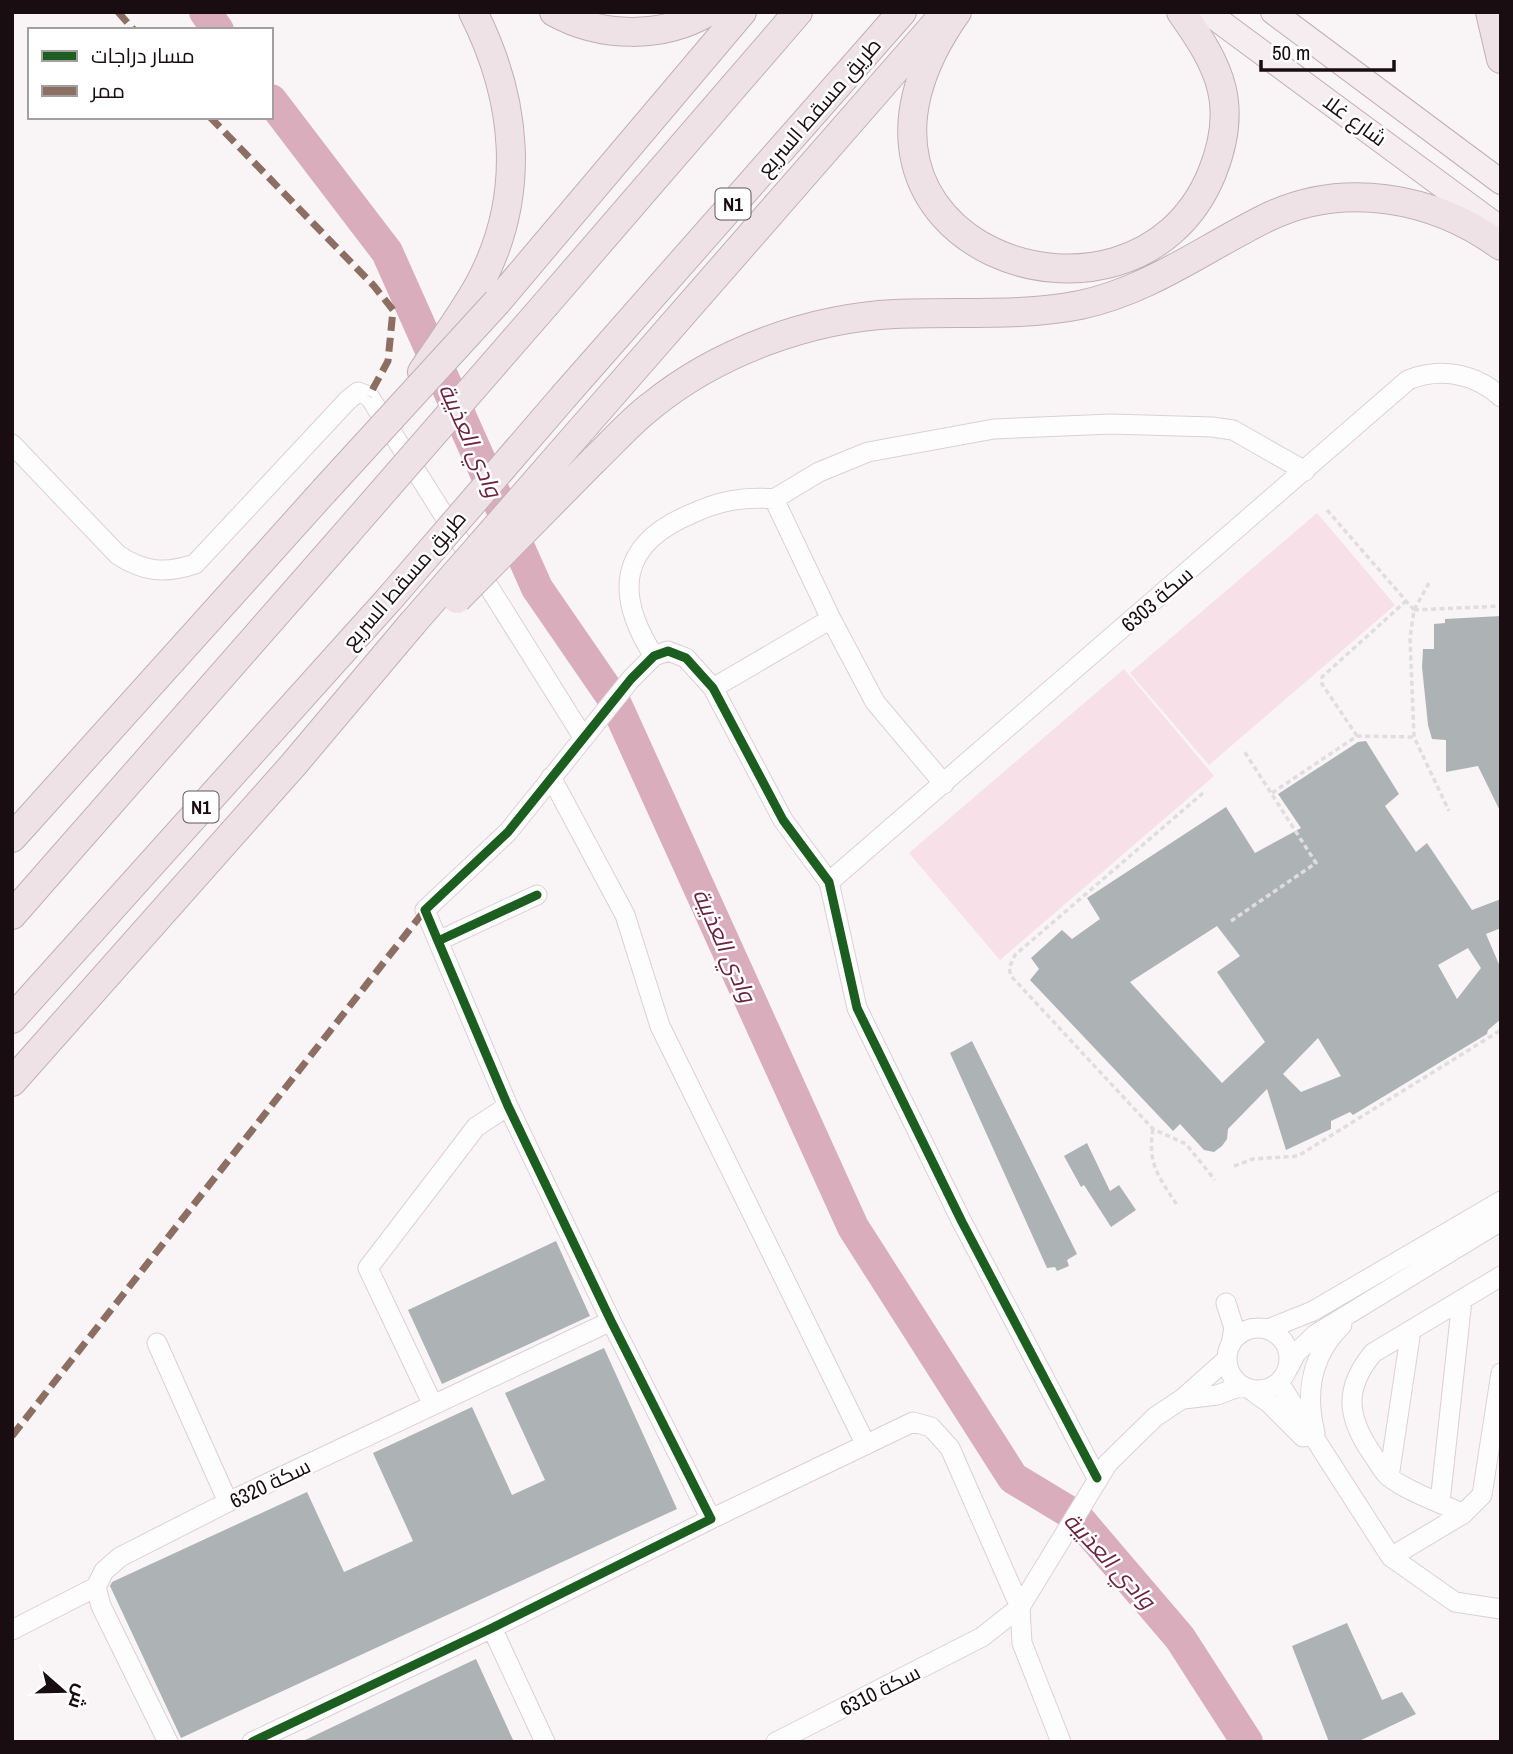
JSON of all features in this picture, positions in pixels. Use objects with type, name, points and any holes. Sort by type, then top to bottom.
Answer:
[{"type":"highway","points":[[473,12],[502,85],[509,113],[513,157],[511,181],[488,292]]},
{"type":"highway","points":[[554,12],[574,21],[618,32],[676,27],[708,12]]},
{"type":"highway","points":[[12,838],[399,409],[488,292],[742,12]]},
{"type":"highway","points":[[12,915],[798,12]]},
{"type":"highway","name":"طريق مسقط السريع","points":[[12,1019],[391,597],[902,12]]},
{"type":"highway","points":[[12,1082],[416,630],[581,430],[947,12]]},
{"type":"highway","points":[[957,12],[933,52],[913,107],[911,139],[923,184],[938,208],[970,240],[994,254],[1020,263],[1063,269],[1115,261],[1162,239],[1183,220],[1207,185],[1224,136],[1226,111],[1222,87],[1209,51],[1181,12]]},
{"type":"highway","points":[[1490,12],[1501,59]]},
{"type":"highway","points":[[416,630],[662,398],[708,368],[760,344],[825,325],[891,314],[1024,312],[1115,296],[1181,267],[1268,217],[1304,203],[1347,197],[1400,201],[1456,218],[1501,246]]},
{"type":"main road","name":"شارع غلا","points":[[1207,12],[1501,229]]},
{"type":"main road","name":"شارع غلا","points":[[1273,12],[1501,182]]},
{"type":"street","name":"سكة 6303","points":[[829,882],[1305,471],[1390,394],[1424,374],[1451,373],[1470,378],[1501,397]]},
{"type":"street","points":[[12,444],[118,555],[135,566],[153,571],[174,571],[195,564],[348,400],[358,392],[369,396],[583,737]]},
{"type":"street","points":[[654,656],[639,633],[630,603],[630,568],[642,544],[670,523],[705,508],[746,496],[774,499],[819,472],[868,452],[1007,429],[1111,424],[1233,430],[1305,471]]},
{"type":"street","points":[[774,499],[831,619],[875,702],[944,784]]},
{"type":"street","points":[[713,688],[831,619]]},
{"type":"street","points":[[711,1519],[611,1321],[508,1106],[425,909],[508,832],[631,679],[654,656],[668,650],[679,653],[713,688],[783,820],[829,882],[857,1008],[962,1222],[1097,1478]]},
{"type":"street","points":[[551,777],[625,915],[660,1026],[866,1445]]},
{"type":"street","points":[[438,941],[537,895]]},
{"type":"street","points":[[433,1405],[368,1268],[476,1127],[508,1106]]},
{"type":"street","points":[[1020,1608],[1108,1463],[1155,1417],[1182,1399],[1229,1351],[1243,1332],[1263,1329],[1313,1311],[1501,1201]]},
{"type":"street","points":[[1182,1399],[1246,1388],[1271,1388],[1284,1375],[1304,1343],[1501,1220]]},
{"type":"street","points":[[1463,1514],[1388,1477],[1359,1435],[1352,1399],[1359,1370],[1373,1353],[1501,1276]]},
{"type":"street","points":[[1440,1503],[1462,1300]]},
{"type":"street","points":[[1325,1456],[1269,1403],[1246,1388],[1228,1370],[1234,1328],[1226,1303],[1238,1315],[1283,1340],[1290,1357],[1284,1375],[1325,1456],[1391,1557],[1455,1601],[1501,1609]]},
{"type":"street","points":[[1325,1456],[1317,1437],[1310,1405],[1312,1378],[1323,1348],[1355,1310]]},
{"type":"street","name":"سكة 6320","points":[[96,1587],[104,1571],[120,1558],[228,1502],[611,1321]]},
{"type":"street","points":[[1388,1477],[1411,1330]]},
{"type":"street","points":[[157,1343],[228,1502]]},
{"type":"street","points":[[1391,1557],[1463,1514],[1482,1495],[1501,1373]]},
{"type":"street","points":[[252,1742],[913,1422],[932,1427],[950,1448],[1020,1608],[1022,1643],[1061,1742]]},
{"type":"street","points":[[12,1630],[96,1587],[101,1606],[168,1742]]},
{"type":"street","name":"سكة 6310","points":[[776,1742],[982,1637],[1020,1608]]},
{"type":"street","points":[[492,1628],[545,1742]]},
{"type":"street","points":[[815,1724],[824,1742]]},
{"type":"path","points":[[1327,510],[1414,610]]},
{"type":"path","points":[[1429,583],[1414,610],[1409,638],[1414,737],[1449,811]]},
{"type":"path","points":[[1357,736],[1322,684],[1322,677],[1406,601]]},
{"type":"path","points":[[1414,610],[1501,606]]},
{"type":"path","points":[[1271,793],[1357,736],[1414,737]]},
{"type":"path","points":[[1231,921],[1316,863],[1244,751]]},
{"type":"path","points":[[1203,793],[1015,955],[1009,968],[1011,976],[1153,1129],[1186,1143],[1215,1180]]},
{"type":"path","points":[[1234,1166],[1253,1159],[1298,1156],[1501,1030]]},
{"type":"path","points":[[1153,1129],[1151,1144],[1154,1171],[1177,1205]]},
{"type":"shaded area","points":[[1317,513],[1395,605],[1209,765],[1130,673]]},
{"type":"shaded area","points":[[1124,669],[1214,776],[1000,960],[909,853]]},
{"type":"building","points":[[1501,616],[1501,813],[1478,766],[1446,772],[1446,740],[1432,739],[1422,667],[1423,649],[1434,649],[1434,624],[1445,623],[1445,619]]},
{"type":"building","points":[[1366,741],[1399,794],[1385,806],[1416,852],[1427,843],[1472,910],[1501,899],[1501,928],[1486,934],[1501,969],[1501,1019],[1487,1034],[1353,1115],[1350,1112],[1331,1121],[1331,1129],[1286,1150],[1267,1089],[1228,1129],[1227,1139],[1222,1146],[1214,1152],[1204,1150],[1180,1124],[1173,1131],[1030,980],[1039,969],[1031,958],[1062,930],[1072,939],[1100,919],[1087,898],[1226,807],[1255,853],[1301,828],[1278,794],[1358,742]],"holes":[[[1217,926],[1240,956],[1217,972],[1265,1042],[1222,1083],[1130,982]],[[1468,948],[1481,968],[1457,999],[1438,965]],[[1318,1038],[1341,1076],[1301,1092],[1283,1074]]]},
{"type":"building","points":[[972,1041],[1077,1254],[1067,1260],[1069,1266],[1057,1271],[1055,1267],[1047,1268],[950,1053]]},
{"type":"building","points":[[1087,1143],[1110,1191],[1119,1185],[1136,1210],[1111,1227],[1084,1185],[1081,1187],[1064,1156]]},
{"type":"building","points":[[556,1241],[590,1316],[442,1384],[408,1310]]},
{"type":"building","points":[[604,1348],[677,1509],[181,1738],[110,1586],[112,1582],[307,1492],[344,1572],[413,1541],[373,1453],[472,1407],[512,1495],[545,1480],[505,1393]]},
{"type":"building","points":[[1347,1623],[1382,1700],[1402,1692],[1416,1714],[1357,1742],[1329,1742],[1292,1646]]},
{"type":"building","points":[[476,1659],[514,1742],[301,1742],[387,1701]]},
{"type":"waterway","name":"وادي العذيبة","points":[[205,12],[217,28]]},
{"type":"waterway","name":"وادي العذيبة","points":[[273,103],[387,252],[537,588],[614,700],[853,1227],[1013,1478],[1076,1516],[1180,1638],[1247,1742]]},
{"type":"marked path","points":[[118,12],[132,28]]},
{"type":"marked path","points":[[212,119],[374,286],[393,310],[388,361],[369,396]]},
{"type":"marked path","points":[[12,1436],[425,910]]},
{"type":"cycle path","points":[[438,941],[425,910],[508,832],[631,679],[654,656],[668,651],[686,658],[713,688],[783,820],[829,882],[857,1008],[962,1222],[1097,1478]]},
{"type":"cycle path","points":[[252,1742],[492,1628],[711,1519],[611,1321],[508,1106],[438,941],[537,895]]}]
